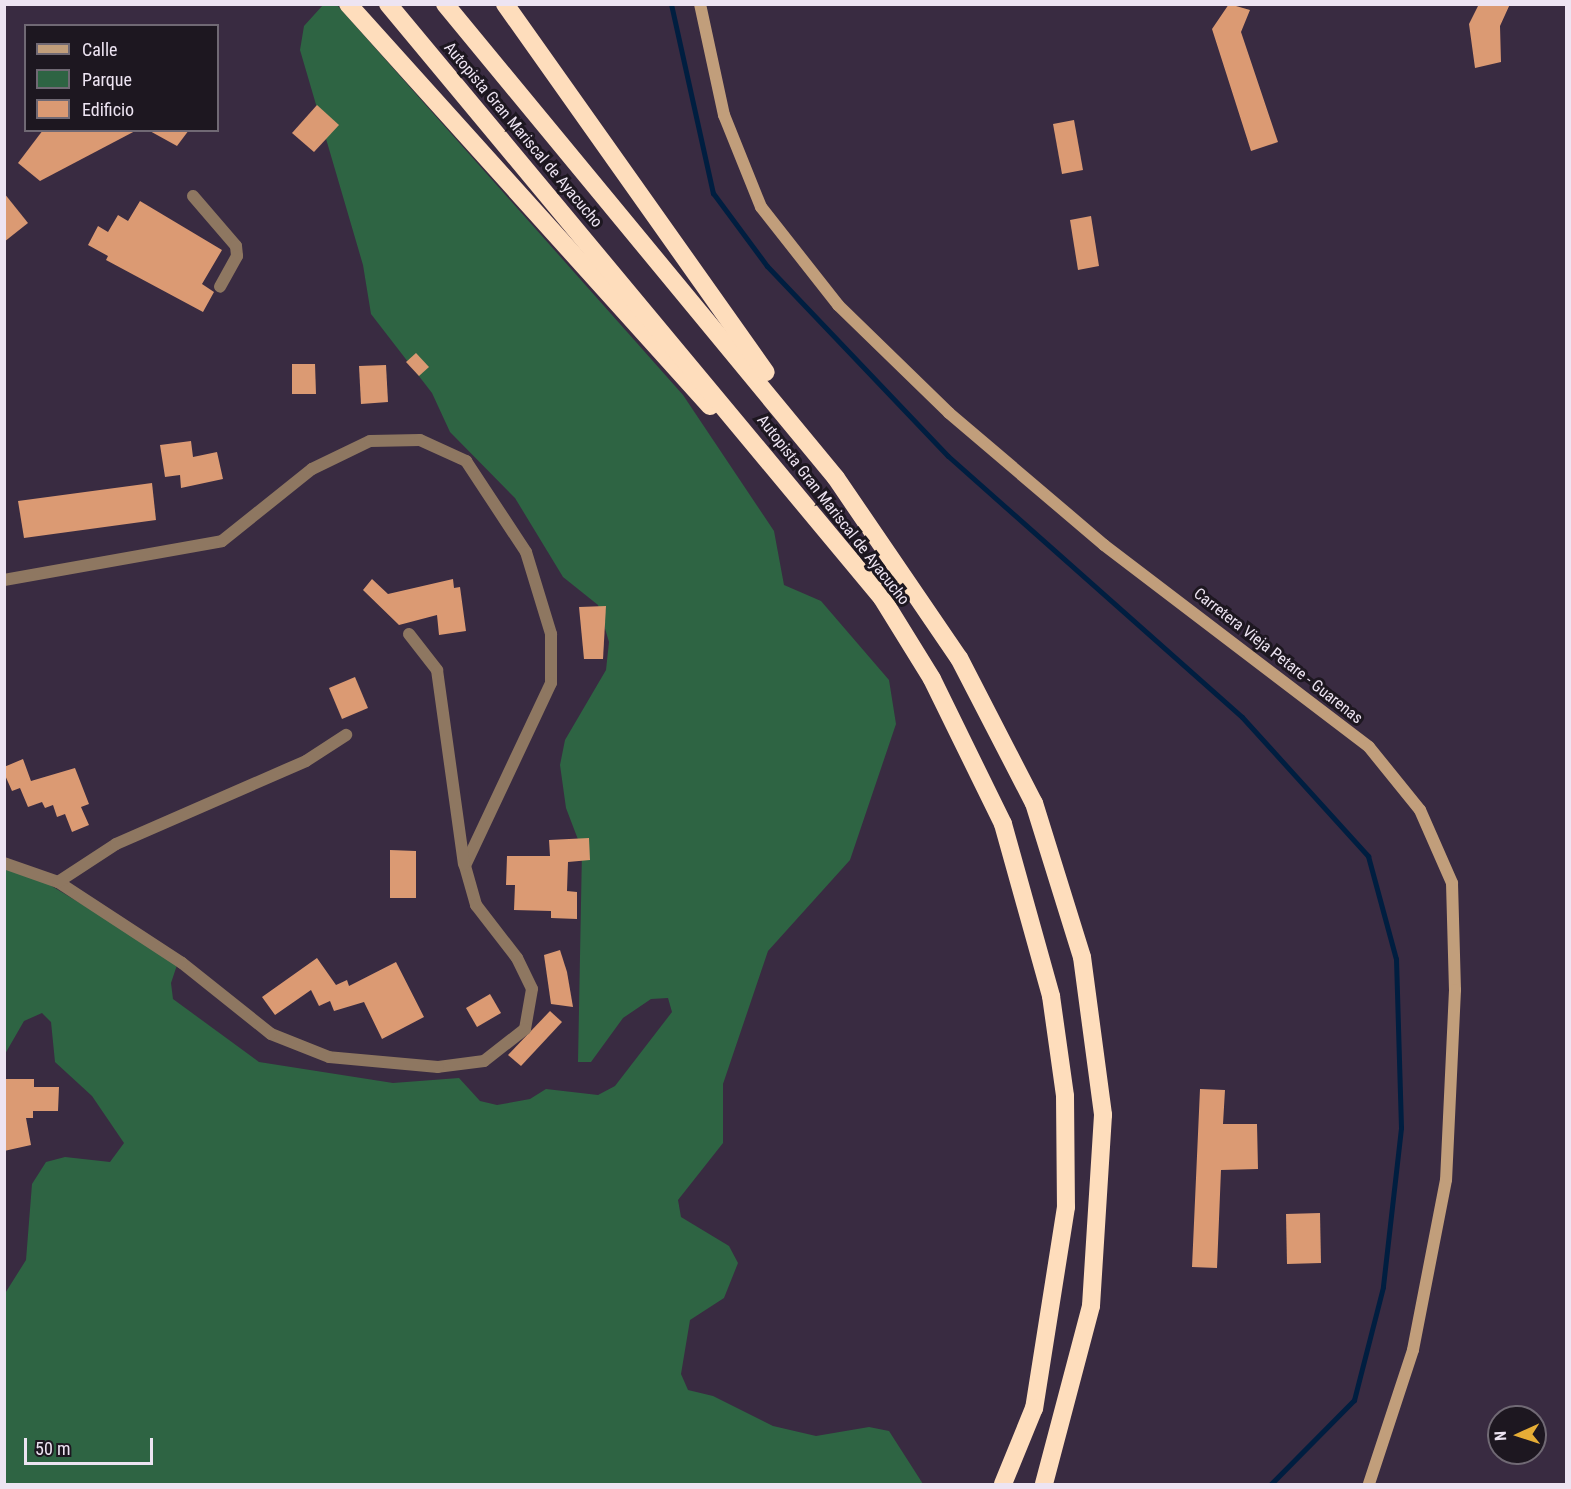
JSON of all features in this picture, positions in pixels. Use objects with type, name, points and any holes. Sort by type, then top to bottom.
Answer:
[{"type":"highway","points":[[348,4],[657,349],[802,499]]},
{"type":"highway","name":"Autopista Gran Mariscal de Ayacucho","points":[[388,4],[882,598],[982,772],[1023,888],[1051,996],[1065,1096],[1066,1208],[1034,1408],[1003,1485]]},
{"type":"highway","name":"Autopista Gran Mariscal de Ayacucho","points":[[445,4],[836,478],[958,658],[1008,744],[1057,866],[1082,957],[1103,1115],[1101,1182],[1091,1306],[1044,1485]]},
{"type":"highway","points":[[504,4],[729,326],[824,444],[836,478]]},
{"type":"main road","name":"Carretera Vieja Petare - Guarenas","points":[[700,4],[724,115],[761,207],[838,305],[949,413],[1104,545],[1369,747],[1420,810],[1452,884],[1455,990],[1446,1180],[1413,1350],[1369,1485]]},
{"type":"street","points":[[193,196],[236,246],[237,256],[220,287]]},
{"type":"street","points":[[4,580],[222,541],[312,470],[370,441],[420,440],[466,461],[526,552],[551,644],[551,683],[465,866]]},
{"type":"street","points":[[4,863],[58,882],[182,963],[271,1034],[329,1057],[438,1067],[484,1061],[525,1029],[532,988],[517,957],[476,904],[465,866],[438,670],[409,634]]},
{"type":"street","points":[[58,882],[116,844],[306,761],[346,735]]},
{"type":"green space","points":[[323,5],[337,5],[683,395],[774,531],[784,585],[821,601],[889,680],[896,724],[850,860],[768,951],[723,1084],[723,1143],[678,1200],[681,1217],[729,1246],[738,1263],[724,1298],[690,1320],[681,1374],[688,1390],[713,1396],[773,1426],[816,1436],[869,1427],[889,1431],[923,1484],[5,1484],[4,1295],[26,1260],[32,1184],[46,1162],[65,1157],[110,1162],[124,1143],[92,1096],[55,1062],[51,1022],[42,1013],[24,1021],[5,1054],[5,858],[178,962],[171,983],[173,999],[259,1062],[393,1083],[459,1078],[480,1101],[497,1105],[530,1099],[546,1089],[598,1095],[615,1086],[672,1012],[668,998],[651,999],[623,1018],[591,1062],[578,1062],[582,850],[566,808],[560,765],[565,740],[606,670],[609,642],[598,605],[563,577],[515,498],[450,432],[432,393],[371,314],[363,265],[300,50],[304,26]]},
{"type":"building","points":[[1229,4],[1250,10],[1241,32],[1278,142],[1251,151],[1212,29]]},
{"type":"building","points":[[1479,4],[1510,4],[1500,26],[1501,62],[1475,68],[1469,24]]},
{"type":"building","points":[[317,105],[339,125],[314,152],[292,133]]},
{"type":"building","points":[[1074,120],[1083,170],[1062,174],[1053,124]]},
{"type":"building","points":[[41,132],[133,132],[40,181],[18,163]]},
{"type":"building","points":[[152,132],[188,132],[177,146]]},
{"type":"building","points":[[4,193],[28,223],[4,242]]},
{"type":"building","points":[[140,201],[222,250],[202,284],[214,292],[203,312],[106,260],[108,256],[88,245],[98,226],[108,232],[118,215],[128,221]]},
{"type":"building","points":[[1091,216],[1099,266],[1078,270],[1070,220]]},
{"type":"building","points":[[416,353],[429,367],[419,376],[406,362]]},
{"type":"building","points":[[292,364],[315,364],[316,394],[292,394]]},
{"type":"building","points":[[386,365],[388,402],[361,404],[359,366]]},
{"type":"building","points":[[191,441],[193,457],[217,452],[223,479],[181,488],[180,475],[165,477],[160,445]]},
{"type":"building","points":[[152,483],[156,520],[24,538],[18,501]]},
{"type":"building","points":[[372,579],[388,594],[453,579],[454,588],[460,587],[466,631],[439,635],[437,615],[399,625],[363,590]]},
{"type":"building","points":[[606,606],[603,659],[584,659],[579,607]]},
{"type":"building","points":[[355,677],[368,708],[342,719],[329,688]]},
{"type":"building","points":[[23,759],[31,781],[75,768],[89,804],[81,807],[89,825],[72,832],[65,814],[57,817],[53,805],[45,808],[42,802],[28,807],[20,788],[12,791],[4,773],[4,767]]},
{"type":"building","points":[[589,838],[590,860],[568,862],[567,891],[577,892],[577,919],[551,918],[551,911],[514,910],[515,885],[506,885],[507,856],[550,856],[549,840]]},
{"type":"building","points":[[390,850],[416,851],[416,898],[390,898]]},
{"type":"building","points":[[560,950],[567,972],[573,1007],[551,1004],[544,955]]},
{"type":"building","points":[[317,958],[336,985],[347,980],[349,986],[396,962],[424,1017],[382,1039],[364,1002],[334,1011],[330,1001],[319,1006],[311,990],[275,1015],[262,997]]},
{"type":"building","points":[[490,994],[501,1013],[477,1027],[466,1008]]},
{"type":"building","points":[[550,1011],[562,1022],[521,1066],[508,1055]]},
{"type":"building","points":[[4,1079],[34,1079],[34,1087],[59,1087],[58,1111],[33,1111],[33,1118],[26,1118],[31,1145],[4,1151]]},
{"type":"building","points":[[1200,1089],[1225,1090],[1223,1124],[1257,1124],[1258,1169],[1221,1170],[1217,1268],[1192,1267]]},
{"type":"building","points":[[1320,1213],[1321,1263],[1287,1264],[1286,1214]]},
{"type":"waterway","points":[[671,4],[713,193],[767,266],[948,456],[1242,717],[1368,856],[1396,959],[1401,1128],[1383,1287],[1354,1400],[1271,1484]]}]
